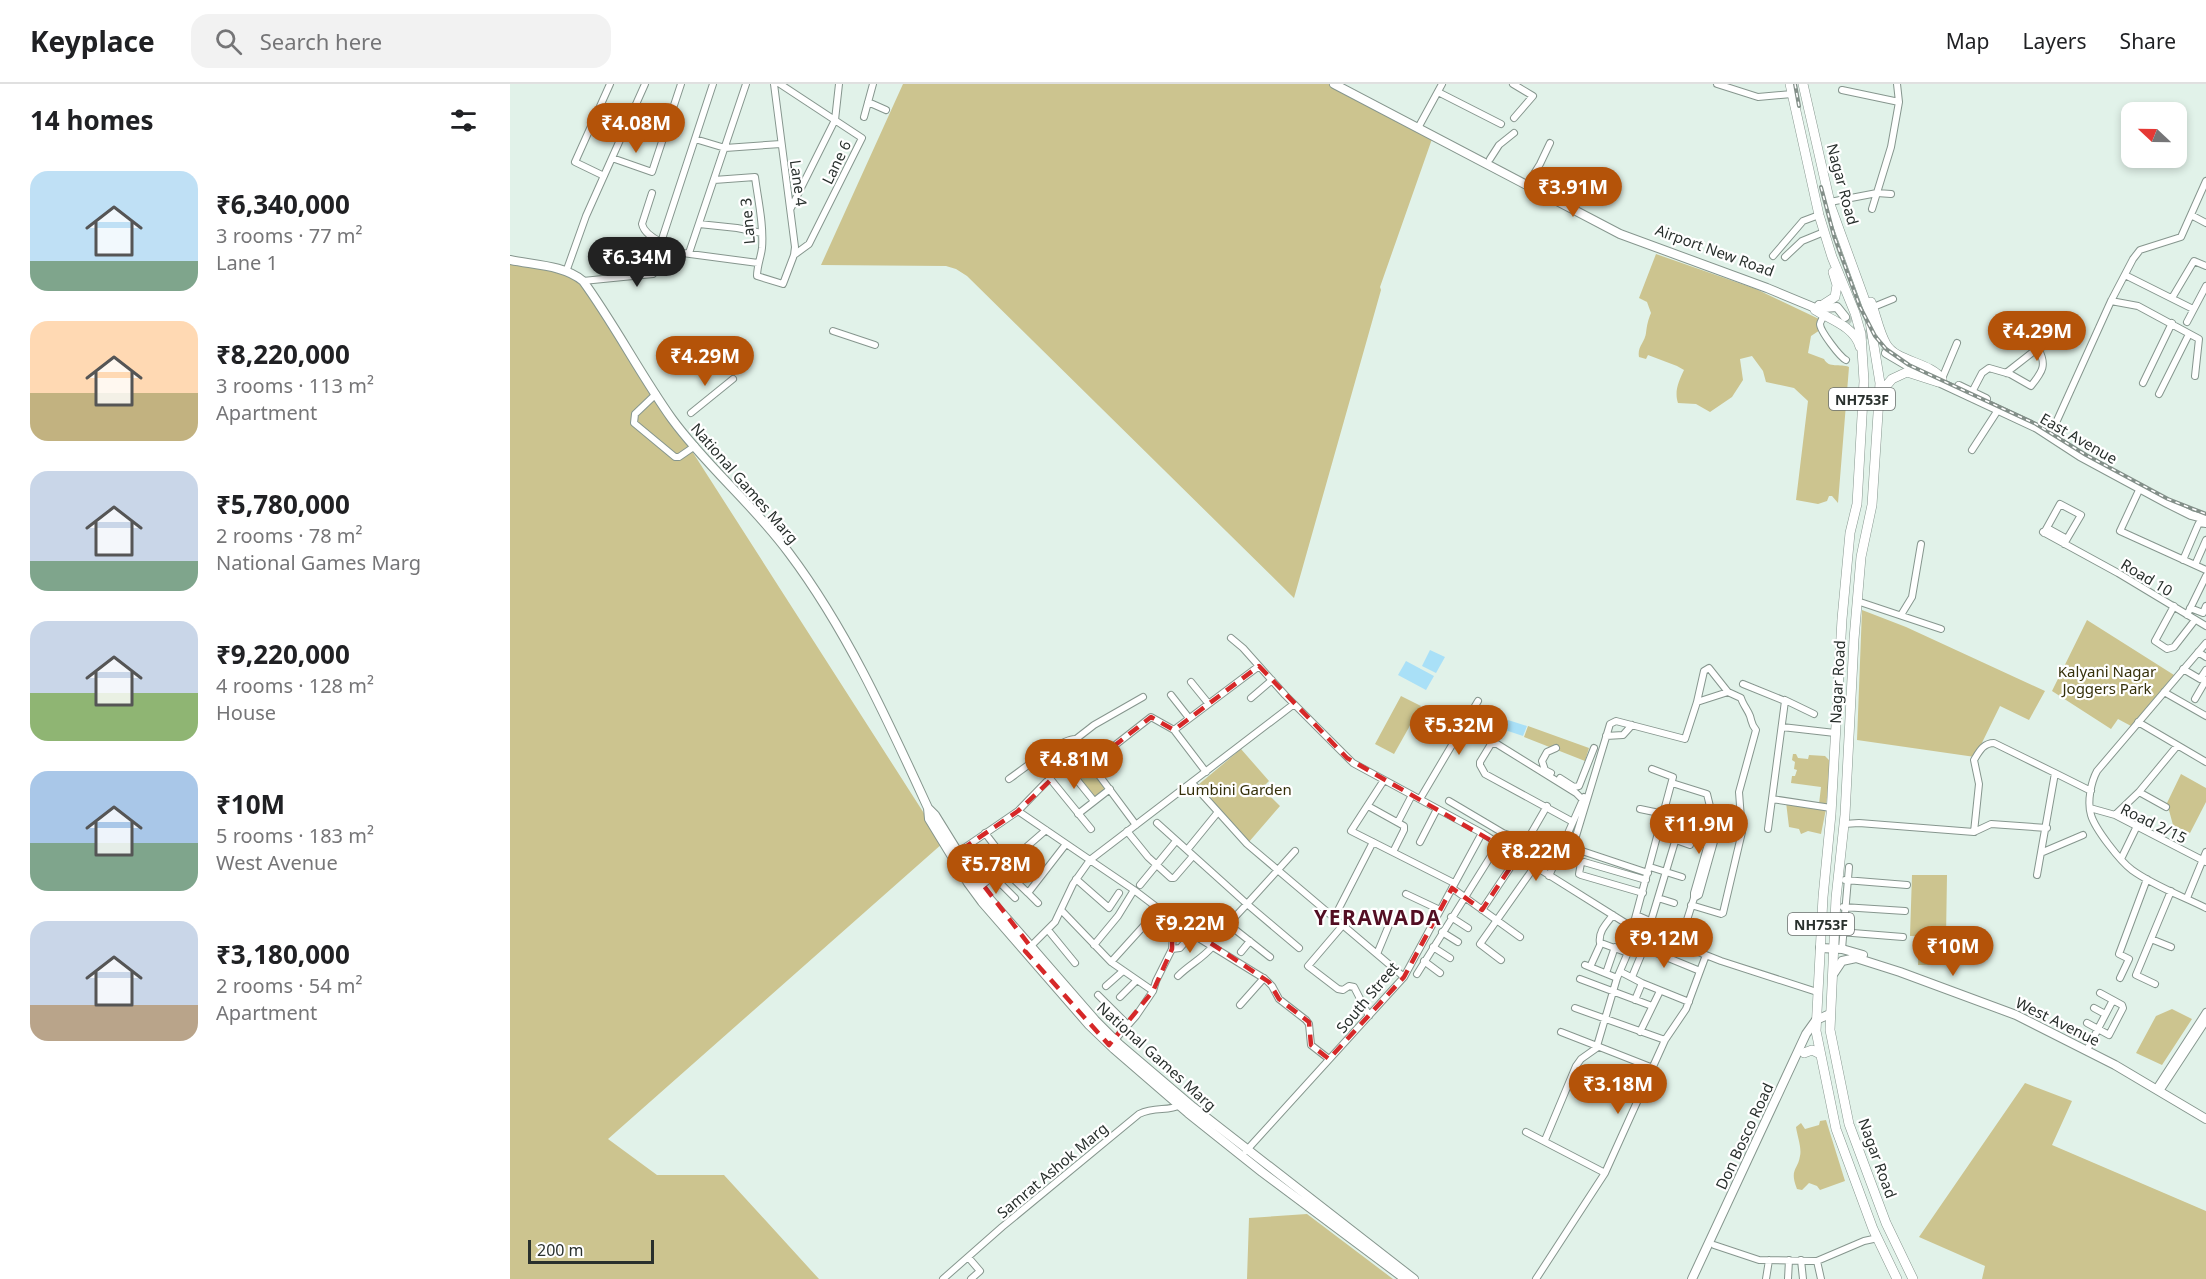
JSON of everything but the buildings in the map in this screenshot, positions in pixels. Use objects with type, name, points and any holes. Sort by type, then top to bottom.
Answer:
[{"type":"highway","name":"Nagar Road","points":[[1803,84],[1830,201],[1851,259],[1858,262],[1861,269],[1871,308],[1880,394],[1872,505],[1861,561],[1857,600],[1843,880],[1838,949],[1832,980],[1830,1017],[1832,1045],[1846,1115],[1886,1223],[1913,1279]]},
{"type":"highway","name":"Nagar Road","points":[[1791,89],[1819,215],[1861,334],[1864,381],[1857,504],[1846,570],[1816,1024],[1836,1129],[1878,1238],[1897,1279]]},
{"type":"highway","points":[[1831,253],[1837,290],[1833,299],[1820,310],[1854,335],[1863,358]]},
{"type":"highway","points":[[1871,308],[1886,344],[1908,360],[1938,372],[1940,381],[1907,372],[1885,384],[1880,394]]},
{"type":"highway","points":[[1847,559],[1854,564],[1861,561]]},
{"type":"highway","points":[[1846,570],[1853,568],[1860,572]]},
{"type":"highway","points":[[1804,1053],[1812,1050],[1820,1054]]},
{"type":"main road","name":"Airport New Road","points":[[1334,84],[1490,159],[1622,229],[1737,271],[1820,310]]},
{"type":"main road","name":"Airport New Road","points":[[1347,84],[1620,234],[1820,310]]},
{"type":"main road","name":"National Games Marg","points":[[510,260],[566,272],[583,281],[672,418],[770,528],[808,580],[834,622],[879,705],[928,808],[935,815],[955,854],[977,889],[1028,949],[1095,1020],[1112,1042],[1182,1103],[1405,1279]]},
{"type":"main road","points":[[1820,310],[1846,320]]},
{"type":"main road","name":"East Avenue","points":[[1887,351],[1940,381],[2051,434],[2170,499],[2206,514]]},
{"type":"main road","name":"East Avenue","points":[[1971,395],[2051,434],[2080,456],[2181,510],[2206,519]]},
{"type":"main road","name":"West Avenue","points":[[1820,948],[1838,949],[1901,967],[2018,1010],[2162,1091],[2206,1113]]},
{"type":"main road","name":"West Avenue","points":[[1832,980],[1835,970],[1842,961],[1856,958],[2016,1015],[2088,1048]]},
{"type":"main road","points":[[1816,1024],[1830,1017]]},
{"type":"main road","name":"Don Bosco Road","points":[[1698,1279],[1816,1024]]},
{"type":"main road","name":"Don Bosco Road","points":[[1692,1279],[1806,1034],[1816,1024]]},
{"type":"main road","name":"West Avenue","points":[[2162,1091],[2206,1121]]},
{"type":"main road","name":"National Games Marg","points":[[1244,1153],[1414,1279]]},
{"type":"street","points":[[604,176],[575,162],[610,84]]},
{"type":"street","points":[[566,272],[586,216],[645,84]]},
{"type":"street","points":[[612,158],[652,172],[681,84]]},
{"type":"street","points":[[663,263],[661,242],[713,84]]},
{"type":"street","points":[[690,253],[746,84]]},
{"type":"street","name":"Lane 4","points":[[758,263],[757,276],[783,284],[794,255],[795,239],[774,84]]},
{"type":"street","points":[[780,84],[835,120]]},
{"type":"street","points":[[790,210],[835,120],[839,84]]},
{"type":"street","points":[[864,117],[873,84]]},
{"type":"street","points":[[1420,125],[1442,84]]},
{"type":"street","points":[[1513,84],[1533,96],[1514,118]]},
{"type":"street","points":[[1717,84],[1758,97],[1791,89]]},
{"type":"street","points":[[1872,209],[1890,147],[1899,102],[1896,85]]},
{"type":"street","points":[[1842,90],[1899,102]]},
{"type":"street","points":[[1438,92],[1501,124]]},
{"type":"street","points":[[868,102],[886,110]]},
{"type":"street","name":"Lane 6","points":[[794,255],[809,244],[862,138],[835,120]]},
{"type":"street","points":[[1490,159],[1499,145],[1514,133]]},
{"type":"street","points":[[694,139],[724,148],[781,144]]},
{"type":"street","points":[[1530,180],[1550,143]]},
{"type":"street","name":"Lane 3","points":[[714,180],[755,177],[762,233],[762,250],[758,263]]},
{"type":"street","points":[[2051,434],[2111,301],[2140,250],[2181,237],[2206,181]]},
{"type":"street","points":[[652,193],[642,224],[645,231],[661,242]]},
{"type":"street","points":[[1830,201],[1877,193],[1891,194]]},
{"type":"street","points":[[1773,256],[1803,222],[1819,215]]},
{"type":"street","points":[[2191,215],[2206,223]]},
{"type":"street","points":[[699,224],[762,233]]},
{"type":"street","points":[[1785,257],[1806,238],[1824,232]]},
{"type":"street","points":[[583,281],[653,274],[675,252],[758,263]]},
{"type":"street","points":[[2172,298],[2194,261],[2206,266]]},
{"type":"street","points":[[2125,275],[2193,309]]},
{"type":"street","points":[[2187,322],[2206,286]]},
{"type":"street","points":[[1871,308],[1893,299]]},
{"type":"street","points":[[2111,301],[2138,306],[2200,340],[2194,376]]},
{"type":"street","points":[[1820,310],[1820,328],[1839,356],[1846,360]]},
{"type":"street","points":[[2144,383],[2172,323]]},
{"type":"street","points":[[833,331],[875,345]]},
{"type":"street","points":[[2159,394],[2189,334]]},
{"type":"street","points":[[2006,373],[2038,348],[2063,341]]},
{"type":"street","points":[[1940,381],[1957,343]]},
{"type":"street","points":[[1971,395],[1985,370],[1993,369],[2006,373],[2031,386],[2044,365],[2038,348]]},
{"type":"street","points":[[692,413],[734,378]]},
{"type":"street","points":[[656,394],[635,414],[634,423],[675,457],[679,457],[695,446]]},
{"type":"street","points":[[1972,450],[1998,410]]},
{"type":"street","points":[[2140,488],[2120,531],[2206,570]]},
{"type":"street","name":"Road 10","points":[[2066,541],[2081,514],[2060,504],[2045,531],[2066,541],[2076,550],[2174,606],[2189,611],[2195,620],[2206,626]]},
{"type":"street","points":[[2182,560],[2199,523],[2206,524]]},
{"type":"street","points":[[2195,566],[2206,540]]},
{"type":"street","points":[[1901,615],[1912,597],[1921,544]]},
{"type":"street","points":[[2206,576],[2189,611],[2203,613],[2206,606]]},
{"type":"street","points":[[1857,600],[1941,629]]},
{"type":"street","points":[[2174,606],[2155,640],[2167,649],[2174,647],[2195,620]]},
{"type":"street","points":[[1231,638],[1347,758],[1482,833],[1636,927],[1706,955],[1817,992]]},
{"type":"street","points":[[2206,643],[2097,771],[2091,791],[2090,808],[2096,825],[2130,868],[2147,879],[2206,908]]},
{"type":"street","points":[[2198,652],[2206,657]]},
{"type":"street","points":[[1174,730],[1259,666]]},
{"type":"street","points":[[1648,873],[1574,848],[1606,736],[1610,724],[1614,721],[1685,740],[1704,671],[1706,668],[1711,669],[1728,692],[1741,698],[1744,709],[1750,716],[1750,724],[1756,730],[1739,792],[1742,832],[1723,913],[1693,902]]},
{"type":"street","points":[[2183,669],[2200,679],[2206,670]]},
{"type":"street","points":[[1251,698],[1272,680]]},
{"type":"street","points":[[2195,699],[2206,680]]},
{"type":"street","points":[[1191,682],[1208,703]]},
{"type":"street","points":[[1743,684],[1814,714]]},
{"type":"street","points":[[1697,702],[1728,692]]},
{"type":"street","points":[[2164,692],[2206,716]]},
{"type":"street","points":[[1171,695],[1189,718]]},
{"type":"street","points":[[1009,779],[1059,744],[1072,738],[1076,739],[1094,725],[1143,697]]},
{"type":"street","points":[[1768,829],[1785,700]]},
{"type":"street","points":[[1420,799],[1479,701]]},
{"type":"street","points":[[1028,949],[1048,930],[1062,911],[1076,879],[1090,860],[1294,704]]},
{"type":"street","points":[[1091,764],[1151,717],[1174,730],[1206,772]]},
{"type":"street","points":[[2138,722],[2206,762]]},
{"type":"street","points":[[1606,736],[1623,735],[1632,725]]},
{"type":"street","points":[[1782,727],[1835,733]]},
{"type":"street","points":[[1076,739],[1081,751],[1136,825]]},
{"type":"street","points":[[1974,832],[1979,784],[1974,760],[1982,747],[1989,743],[1994,743],[2091,791]]},
{"type":"street","points":[[1574,822],[1485,774],[1480,762],[1491,744],[1497,744],[1576,793],[1583,800]]},
{"type":"street","points":[[2115,815],[2139,792],[2177,746]]},
{"type":"street","points":[[1556,748],[1547,752],[1542,761],[1545,770],[1574,787],[1579,786],[1583,779],[1594,748]]},
{"type":"street","points":[[1081,751],[1065,765],[1095,801]]},
{"type":"street","points":[[1039,765],[1091,829]]},
{"type":"street","points":[[1545,1140],[1576,1066],[1597,1046],[1636,927],[1636,915],[1673,777],[1652,769]]},
{"type":"street","points":[[2037,875],[2043,852],[2055,773]]},
{"type":"street","points":[[955,854],[1018,811],[1050,778]]},
{"type":"street","points":[[1384,780],[1352,831],[1453,886],[1464,897],[1520,937]]},
{"type":"street","points":[[1550,876],[1589,782]]},
{"type":"street","points":[[1192,783],[1247,844],[1404,977]]},
{"type":"street","points":[[1672,783],[1707,794],[1716,824],[1680,945]]},
{"type":"street","points":[[1078,814],[1110,789]]},
{"type":"street","points":[[2139,792],[2166,807]]},
{"type":"street","points":[[1398,822],[1412,795]]},
{"type":"street","points":[[1772,799],[1831,808]]},
{"type":"street","points":[[1449,801],[1503,832],[1527,842]]},
{"type":"street","points":[[1368,806],[1405,828],[1393,852]]},
{"type":"street","points":[[1482,910],[1527,842],[1547,806]]},
{"type":"street","name":"Road 2/15","points":[[2090,808],[2115,815],[2204,861]]},
{"type":"street","points":[[1420,842],[1437,809]]},
{"type":"street","points":[[1640,809],[1683,815],[1742,832]]},
{"type":"street","points":[[1018,811],[1134,890],[1192,933],[1264,978],[1272,986],[1279,999],[1306,1020],[1309,1024],[1311,1045],[1329,1059]]},
{"type":"street","points":[[1187,850],[1218,812]]},
{"type":"street","points":[[1651,921],[1683,815]]},
{"type":"street","points":[[1157,823],[1299,948]]},
{"type":"street","points":[[1844,824],[1881,824],[1974,832],[1991,824],[2047,828]]},
{"type":"street","points":[[2121,859],[2137,826]]},
{"type":"street","points":[[977,889],[1046,830]]},
{"type":"street","points":[[1127,831],[1168,876],[1174,878],[1194,856]]},
{"type":"street","points":[[985,833],[1008,863]]},
{"type":"street","name":"South Street","points":[[1244,1153],[1404,977],[1482,833]]},
{"type":"street","points":[[2043,852],[2083,835]]},
{"type":"street","points":[[1676,840],[1690,845]]},
{"type":"street","points":[[1140,885],[1176,841]]},
{"type":"street","points":[[1334,918],[1373,842]]},
{"type":"street","points":[[1417,974],[1499,843]]},
{"type":"street","points":[[1028,893],[1066,844]]},
{"type":"street","points":[[1220,933],[1295,851]]},
{"type":"street","points":[[2187,898],[2206,852]]},
{"type":"street","points":[[1029,859],[1044,872]]},
{"type":"street","points":[[1643,893],[1581,875],[1579,871],[1584,862],[1634,877],[1648,873],[1667,872],[1682,877]]},
{"type":"street","points":[[1501,960],[1480,944],[1535,866]]},
{"type":"street","points":[[1849,867],[1843,880],[1907,885]]},
{"type":"street","points":[[1002,868],[1038,903]]},
{"type":"street","points":[[993,876],[1015,898]]},
{"type":"street","points":[[1631,889],[1634,877]]},
{"type":"street","points":[[1076,879],[1109,908],[1119,893]]},
{"type":"street","points":[[2120,978],[2129,959],[2119,954],[2147,879]]},
{"type":"street","points":[[1094,945],[1120,913],[1134,890]]},
{"type":"street","points":[[2155,984],[2136,975],[2171,891]]},
{"type":"street","points":[[1406,894],[1440,910]]},
{"type":"street","points":[[1659,898],[1674,903]]},
{"type":"street","points":[[1112,904],[1120,913]]},
{"type":"street","points":[[1841,906],[1905,912]]},
{"type":"street","points":[[1111,962],[1159,909]]},
{"type":"street","points":[[1062,911],[1111,962],[1153,991]]},
{"type":"street","points":[[1613,915],[1602,929],[1600,944],[1588,966],[1606,973],[1632,977],[1641,983],[1689,1002]]},
{"type":"street","points":[[1636,915],[1682,935]]},
{"type":"street","points":[[1451,917],[1468,928]]},
{"type":"street","points":[[1112,1042],[1128,1025],[1153,991],[1172,950],[1173,935],[1179,923]]},
{"type":"street","points":[[1228,924],[1270,957]]},
{"type":"street","points":[[1342,925],[1308,966],[1338,989],[1354,987],[1369,1016]]},
{"type":"street","points":[[1377,954],[1389,925]]},
{"type":"street","points":[[1048,930],[1075,963]]},
{"type":"street","points":[[1442,932],[1458,942]]},
{"type":"street","points":[[1839,932],[1903,937]]},
{"type":"street","points":[[1172,950],[1180,948],[1192,933]]},
{"type":"street","points":[[2151,939],[2171,947]]},
{"type":"street","points":[[1240,952],[1250,941]]},
{"type":"street","points":[[1600,944],[1603,942],[1628,953]]},
{"type":"street","points":[[1178,976],[1192,962],[1203,957],[1212,946]]},
{"type":"street","points":[[1433,947],[1450,958]]},
{"type":"street","points":[[1606,973],[1615,947]]},
{"type":"street","points":[[1632,977],[1644,948],[1700,971]]},
{"type":"street","points":[[1536,1279],[1595,1192],[1605,1173],[1665,1040],[1689,1002],[1706,955]]},
{"type":"street","points":[[1424,961],[1440,973]]},
{"type":"street","points":[[1106,986],[1123,971]]},
{"type":"street","points":[[1240,1005],[1264,978]]},
{"type":"street","points":[[1580,979],[1652,1006]]},
{"type":"street","points":[[1120,997],[1137,980]]},
{"type":"street","points":[[1635,1000],[1641,983]]},
{"type":"street","points":[[1640,1032],[1660,991]]},
{"type":"street","points":[[2087,1023],[2109,1035],[2123,1008],[2122,1005],[2100,993]]},
{"type":"street","points":[[1098,996],[1128,1025]]},
{"type":"street","points":[[2088,1048],[2113,1000]]},
{"type":"street","points":[[1575,1008],[1665,1040]]},
{"type":"street","points":[[2094,1008],[2105,1014]]},
{"type":"street","points":[[2162,1091],[2206,1012]]},
{"type":"street","points":[[2162,1091],[2206,1022]]},
{"type":"street","points":[[1561,1032],[1653,1068]]},
{"type":"street","points":[[2138,1083],[2162,1091]]},
{"type":"street","name":"Samrat Ashok Marg","points":[[943,1279],[1139,1114],[1148,1109],[1174,1108],[1182,1103]]},
{"type":"street","points":[[1526,1132],[1605,1173]]},
{"type":"street","points":[[1714,1245],[1755,1259],[1817,1261],[1864,1240],[1878,1238]]},
{"type":"street","points":[[968,1257],[980,1271],[971,1279]]},
{"type":"street","points":[[1766,1279],[1769,1260]]},
{"type":"street","points":[[1788,1279],[1789,1260]]},
{"type":"street","points":[[1802,1260],[1803,1279]]},
{"type":"street","points":[[1817,1261],[1821,1279]]},
{"type":"highlighted area","points":[[1259,666],[1347,758],[1518,856],[1482,910],[1452,888],[1404,977],[1329,1059],[1311,1045],[1309,1022],[1279,999],[1269,982],[1173,918],[1172,949],[1153,991],[1109,1045],[1025,951],[1030,946],[958,852],[1018,811],[1081,751],[1091,764],[1151,717],[1174,730]]},
{"type":"green space","points":[[903,84],[1329,84],[1432,139],[1380,287],[1294,598],[967,276],[946,266],[821,265]]},
{"type":"green space","points":[[1656,254],[1756,289],[1819,319],[1820,330],[1811,336],[1808,353],[1824,359],[1829,364],[1849,367],[1838,503],[1832,496],[1829,496],[1827,501],[1818,504],[1796,500],[1808,401],[1794,388],[1766,382],[1763,371],[1752,356],[1740,359],[1743,380],[1732,397],[1710,412],[1696,404],[1678,403],[1677,390],[1684,370],[1648,355],[1646,359],[1639,357],[1639,350],[1651,313],[1647,302],[1639,298]]},
{"type":"green space","points":[[510,263],[555,268],[583,281],[943,843],[608,1139],[657,1175],[724,1175],[819,1279],[510,1279]]},
{"type":"green space","points":[[1862,610],[1906,627],[2045,691],[2029,720],[2000,706],[1975,757],[1857,740]]},
{"type":"green space","name":"Kalyani Nagar Joggers Park","points":[[2087,620],[2174,675],[2131,726],[2118,719],[2111,729],[2052,691]]},
{"type":"green space","points":[[1401,696],[1421,706],[1394,754],[1375,744]]},
{"type":"green space","points":[[1528,726],[1589,748],[1585,761],[1524,737]]},
{"type":"green space","name":"Lumbini Garden","points":[[1241,749],[1269,781],[1262,788],[1280,806],[1248,843],[1198,785]]},
{"type":"green space","points":[[1081,751],[1110,789],[1094,801],[1065,765]]},
{"type":"green space","points":[[1793,754],[1796,754],[1798,758],[1808,759],[1809,755],[1825,756],[1831,762],[1826,806],[1819,804],[1821,787],[1791,783],[1792,776],[1795,776],[1797,770],[1794,769]]},
{"type":"green space","points":[[2181,774],[2206,788],[2206,802],[2190,833],[2173,825],[2167,803]]},
{"type":"green space","points":[[1786,802],[1826,809],[1821,834],[1808,831],[1801,834],[1799,829],[1789,827]]},
{"type":"green space","points":[[1912,875],[1947,875],[1946,937],[1910,936]]},
{"type":"green space","points":[[1919,939],[1932,939],[1932,965],[1918,965]]},
{"type":"green space","points":[[1933,939],[1947,939],[1946,965],[1933,965]]},
{"type":"green space","points":[[2172,1009],[2192,1019],[2162,1065],[2136,1053],[2156,1016]]},
{"type":"green space","points":[[2025,1083],[2072,1101],[2052,1145],[2206,1211],[2206,1279],[1982,1279],[1985,1266],[1919,1237]]},
{"type":"green space","points":[[1826,1120],[1845,1181],[1820,1190],[1809,1183],[1802,1190],[1797,1189],[1794,1173],[1799,1161],[1800,1145],[1796,1127],[1801,1123],[1805,1129],[1819,1125],[1820,1121]]},
{"type":"green space","points":[[1307,1214],[1393,1279],[1247,1279],[1249,1218]]},
{"type":"water","points":[[1430,650],[1445,657],[1436,673],[1422,666]]},
{"type":"water","points":[[1406,661],[1434,676],[1426,690],[1398,675]]},
{"type":"water","points":[[1508,720],[1527,726],[1523,736],[1496,727],[1497,725],[1505,727]]},
{"type":"tunnel","points":[[1845,317],[1888,350]]},
{"type":"railway","points":[[1795,84],[1799,106]]},
{"type":"railway","points":[[1821,187],[1834,236],[1860,307],[1875,336],[1886,349],[1909,365],[2036,424],[2086,455],[2168,499],[2206,514]]},
{"type":"district","name":"YERAWADA","points":[[1378,917]]}]
